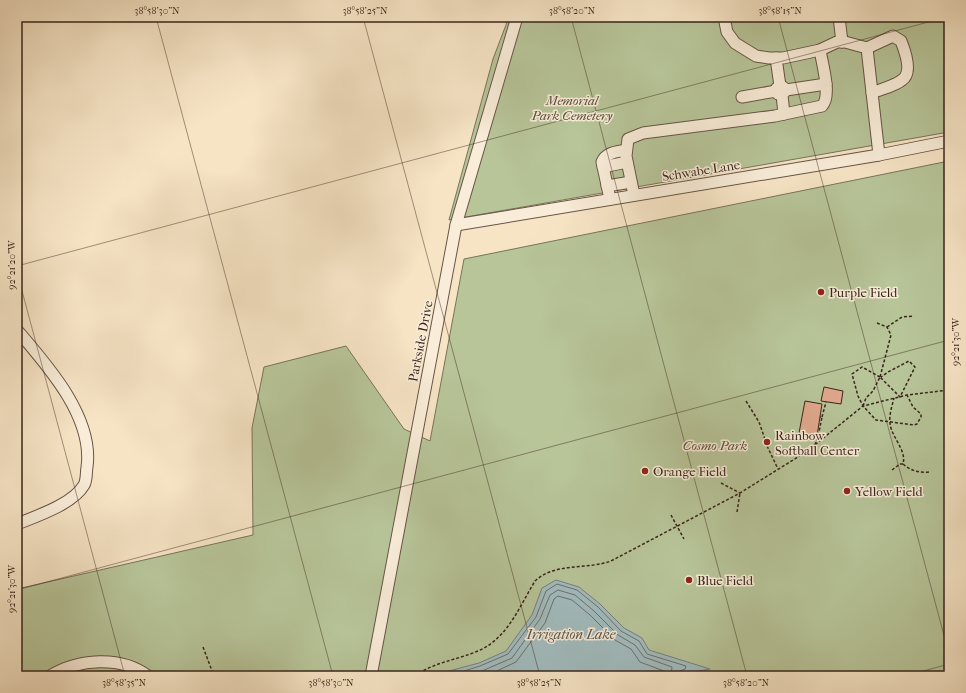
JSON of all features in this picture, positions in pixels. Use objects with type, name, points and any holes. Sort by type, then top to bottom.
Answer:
[{"type":"street","name":"Parkside Drive","points":[[371,676],[456,225],[517,17]]},
{"type":"street","points":[[724,17],[726,32],[735,43],[756,56],[769,58],[783,58],[820,50],[837,42],[867,48],[893,36],[901,41],[908,72],[903,80],[872,93]]},
{"type":"street","points":[[839,17],[842,42]]},
{"type":"street","points":[[867,48],[879,155]]},
{"type":"street","points":[[634,195],[627,162],[626,150],[628,139],[643,133],[784,114],[822,106],[827,100],[826,84],[820,50]]},
{"type":"street","points":[[776,58],[784,114]]},
{"type":"street","points":[[742,97],[826,84]]},
{"type":"street","name":"Schwabe Lane","points":[[456,225],[879,155],[949,141]]},
{"type":"street","points":[[610,199],[602,162],[604,157],[609,154],[626,150]]},
{"type":"street","points":[[603,167],[627,162]]},
{"type":"street","points":[[607,186],[631,182]]},
{"type":"street","points":[[17,330],[38,355],[74,406],[86,437],[89,456],[85,484],[68,501],[17,524]]},
{"type":"street","points":[[50,676],[60,670],[85,662],[115,662],[142,672],[148,676]]},
{"type":"path","points":[[887,327],[902,317],[914,316]]},
{"type":"path","points":[[863,406],[866,398],[873,391],[880,377],[891,335],[887,327],[877,323]]},
{"type":"path","points":[[880,377],[909,361],[915,367],[900,397]]},
{"type":"path","points":[[900,397],[880,377],[862,367],[852,374],[858,396],[863,406],[876,420],[914,425],[917,424],[921,414],[913,407],[907,395]]},
{"type":"path","points":[[415,676],[444,662],[478,651],[488,646],[506,630],[535,581],[542,575],[557,570],[602,565],[611,561],[740,493],[815,445],[863,406],[907,395],[949,390]]},
{"type":"path","points":[[894,398],[890,422],[891,429],[905,459],[904,464]]},
{"type":"path","points":[[746,401],[759,422],[768,448],[778,469]]},
{"type":"path","points":[[815,445],[826,402]]},
{"type":"path","points":[[892,470],[900,464],[904,464]]},
{"type":"path","points":[[904,464],[908,468],[918,472],[929,472]]},
{"type":"path","points":[[721,483],[740,493]]},
{"type":"path","points":[[737,512],[740,493]]},
{"type":"path","points":[[671,515],[684,540]]},
{"type":"path","points":[[203,647],[214,676]]},
{"type":"green space","name":"Memorial Park Cemetery","points":[[509,17],[949,17],[949,132],[449,220],[493,59]]},
{"type":"green space","name":"Cosmo Park","points":[[949,161],[949,676],[17,676],[17,589],[253,535],[252,428],[264,367],[346,346],[404,429],[430,441],[464,259]]},
{"type":"water","name":"Irrigation Lake","points":[[556,580],[579,587],[600,604],[624,628],[642,638],[649,650],[710,669],[670,676],[437,676],[449,671],[479,663],[506,651],[532,615],[542,588]]},
{"type":"building","points":[[824,387],[843,391],[841,404],[821,401]]},
{"type":"building","points":[[805,401],[822,404],[817,436],[799,433]]},
{"type":"place","name":"Purple Field","points":[[821,292]]},
{"type":"place","name":"Rainbow Softball Center","points":[[767,442]]},
{"type":"place","name":"Orange Field","points":[[645,471]]},
{"type":"place","name":"Yellow Field","points":[[847,491]]},
{"type":"place","name":"Blue Field","points":[[689,580]]}]
